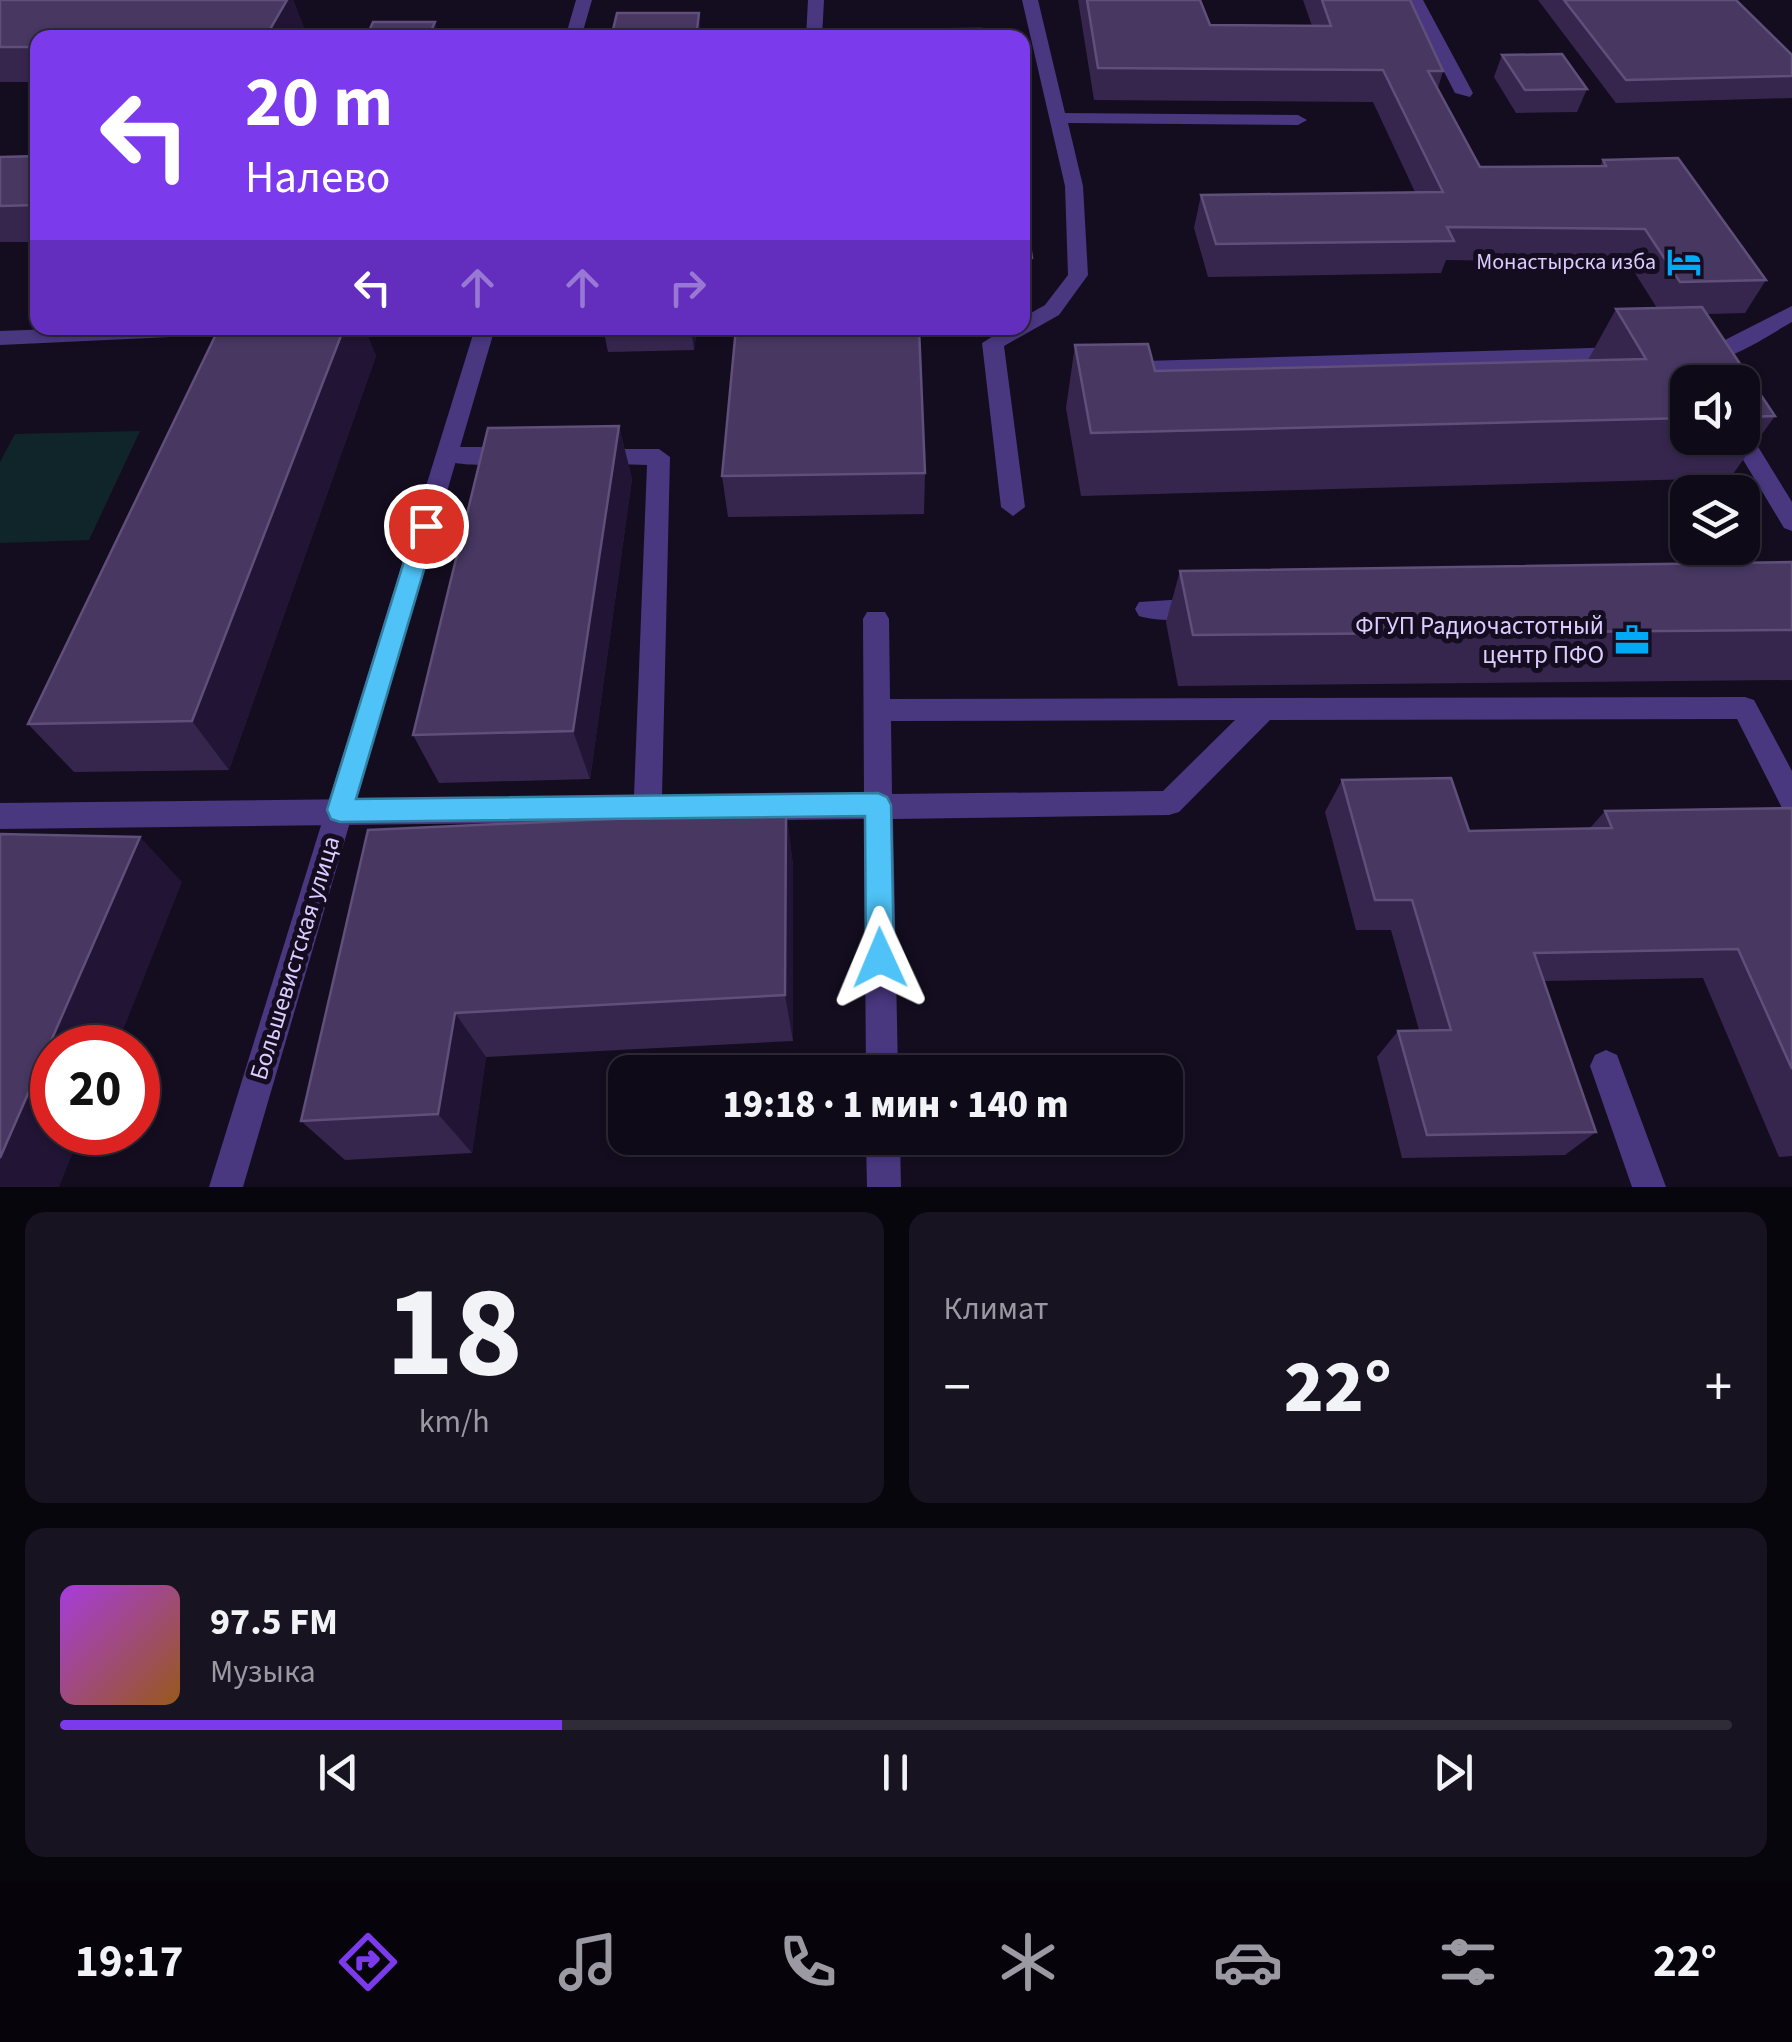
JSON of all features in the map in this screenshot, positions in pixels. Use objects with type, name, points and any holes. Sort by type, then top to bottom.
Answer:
[{"type":"street","points":[[575,30],[584,0]]},
{"type":"street","points":[[814,30],[816,0]]},
{"type":"street","points":[[1030,0],[1074,186],[1078,275],[1052,310],[1030,322]]},
{"type":"street","points":[[1415,0],[1464,93]]},
{"type":"street","points":[[1058,118],[1298,120]]},
{"type":"street","points":[[1145,368],[1677,356],[1719,352],[1792,313]]},
{"type":"street","points":[[0,338],[131,335]]},
{"type":"street","name":"Большевистская улица","points":[[226,1187],[484,335]]},
{"type":"street","points":[[1008,335],[993,343],[1014,507]]},
{"type":"street","points":[[447,454],[659,458],[648,807]]},
{"type":"street","points":[[1751,455],[1792,522]]},
{"type":"street","points":[[1148,609],[1226,608]]},
{"type":"street","points":[[876,620],[882,1055]]},
{"type":"street","points":[[877,710],[1745,708],[1792,799]]},
{"type":"street","points":[[0,816],[1169,803],[1264,709]]},
{"type":"street","points":[[1606,1066],[1650,1187]]},
{"type":"street","points":[[883,1155],[884,1187]]},
{"type":"green space","points":[[140,431],[89,540],[0,543],[0,462],[15,434]]},
{"type":"building","points":[[0,0],[287,0],[270,30],[30,30],[30,47],[0,47]]},
{"type":"building","points":[[1087,0],[1200,0],[1210,25],[1331,26],[1322,0],[1410,0],[1443,71],[1428,71],[1480,167],[1606,166],[1603,160],[1678,158],[1766,280],[1680,282],[1645,229],[1447,227],[1454,241],[1216,244],[1201,195],[1443,192],[1383,70],[1098,68]]},
{"type":"building","points":[[1564,0],[1736,0],[1792,55],[1792,76],[1626,80]]},
{"type":"building","points":[[617,13],[699,13],[697,30],[613,30]]},
{"type":"building","points":[[373,22],[435,22],[432,30],[370,30]]},
{"type":"building","points":[[981,29],[981,30],[842,30]]},
{"type":"building","points":[[1562,54],[1587,89],[1525,90],[1502,55]]},
{"type":"building","points":[[30,156],[30,205],[0,206],[0,157]]},
{"type":"building","points":[[1702,307],[1741,365],[1670,365],[1670,418],[1091,433],[1075,345],[1148,344],[1155,371],[1646,359],[1616,309]]},
{"type":"building","points":[[216,335],[341,335],[192,721],[28,724]]},
{"type":"building","points":[[735,335],[919,335],[925,473],[722,476]]},
{"type":"building","points":[[1760,394],[1775,416],[1760,416]]},
{"type":"building","points":[[619,426],[573,731],[413,735],[488,428]]},
{"type":"building","points":[[1792,562],[1792,630],[1193,635],[1180,571],[1760,565]]},
{"type":"building","points":[[1451,778],[1469,831],[1612,828],[1605,811],[1792,808],[1792,1069],[1738,949],[1534,953],[1596,1132],[1427,1135],[1398,1031],[1451,1030],[1412,900],[1375,900],[1342,780]]},
{"type":"building","points":[[786,811],[785,995],[455,1013],[438,1114],[301,1121],[368,830]]},
{"type":"building","points":[[0,834],[140,837],[58,1025],[30,1025],[30,1089],[0,1158]]},
{"type":"place","name":"Монастырска изба","points":[[1684,262]]},
{"type":"place","name":"ФГУП Радиочастотный центр ПФО","points":[[1632,640]]},
{"type":"route","points":[[426,526],[340,810],[878,805],[880,958]]}]
